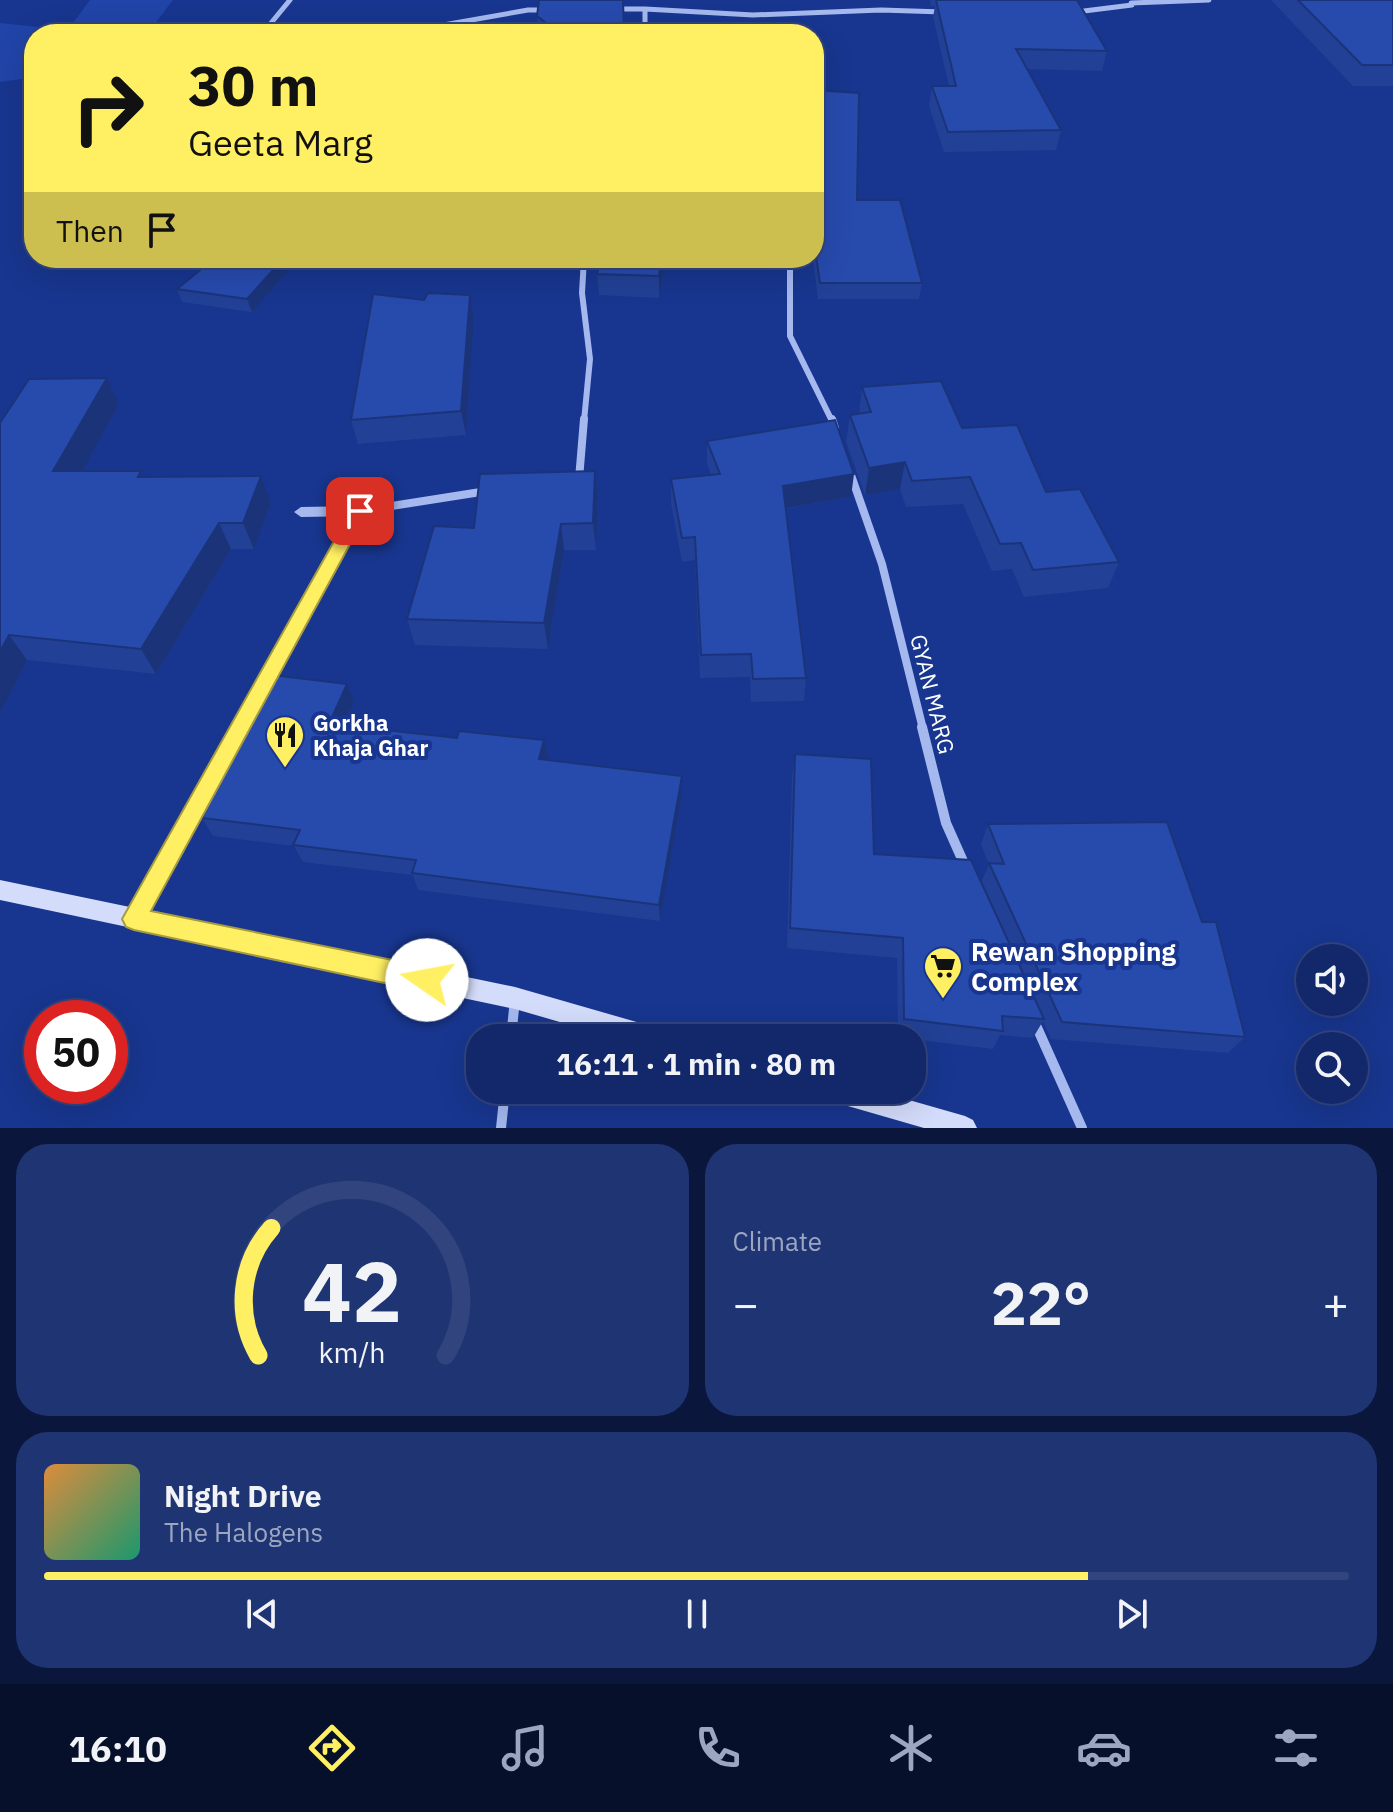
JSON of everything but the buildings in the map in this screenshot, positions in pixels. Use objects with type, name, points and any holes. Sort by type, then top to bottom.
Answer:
[{"type":"main road","points":[[0,890],[515,998],[605,1024]]},
{"type":"main road","points":[[882,1104],[965,1128]]},
{"type":"street","points":[[270,24],[290,0]]},
{"type":"street","points":[[527,0],[528,10]]},
{"type":"street","points":[[1061,14],[1130,2],[1209,0]]},
{"type":"street","points":[[601,9],[753,15],[881,10],[956,12]]},
{"type":"street","points":[[645,9],[645,24]]},
{"type":"street","points":[[449,24],[528,10],[557,10]]},
{"type":"street","points":[[564,481],[579,479],[590,359],[582,293],[583,268]]},
{"type":"street","points":[[790,268],[790,336],[826,405],[837,434]]},
{"type":"street","name":"GYAN MARG","points":[[847,463],[882,564],[946,823],[972,881]]},
{"type":"street","points":[[301,512],[360,511],[505,488]]},
{"type":"street","points":[[134,919],[360,511]]},
{"type":"street","points":[[512,1024],[515,998]]},
{"type":"street","points":[[1030,1012],[1082,1128]]},
{"type":"street","points":[[501,1128],[504,1104]]},
{"type":"shaded area","points":[[90,0],[173,0],[155,24],[72,24]]},
{"type":"shaded area","points":[[0,23],[24,25],[24,78],[0,82]]},
{"type":"place","name":"Gorkha Khaja Ghar","points":[[285,769]]},
{"type":"place","name":"Rewan Shopping Complex","points":[[943,1000]]},
{"type":"route","points":[[360,511],[134,919],[427,980]]}]
